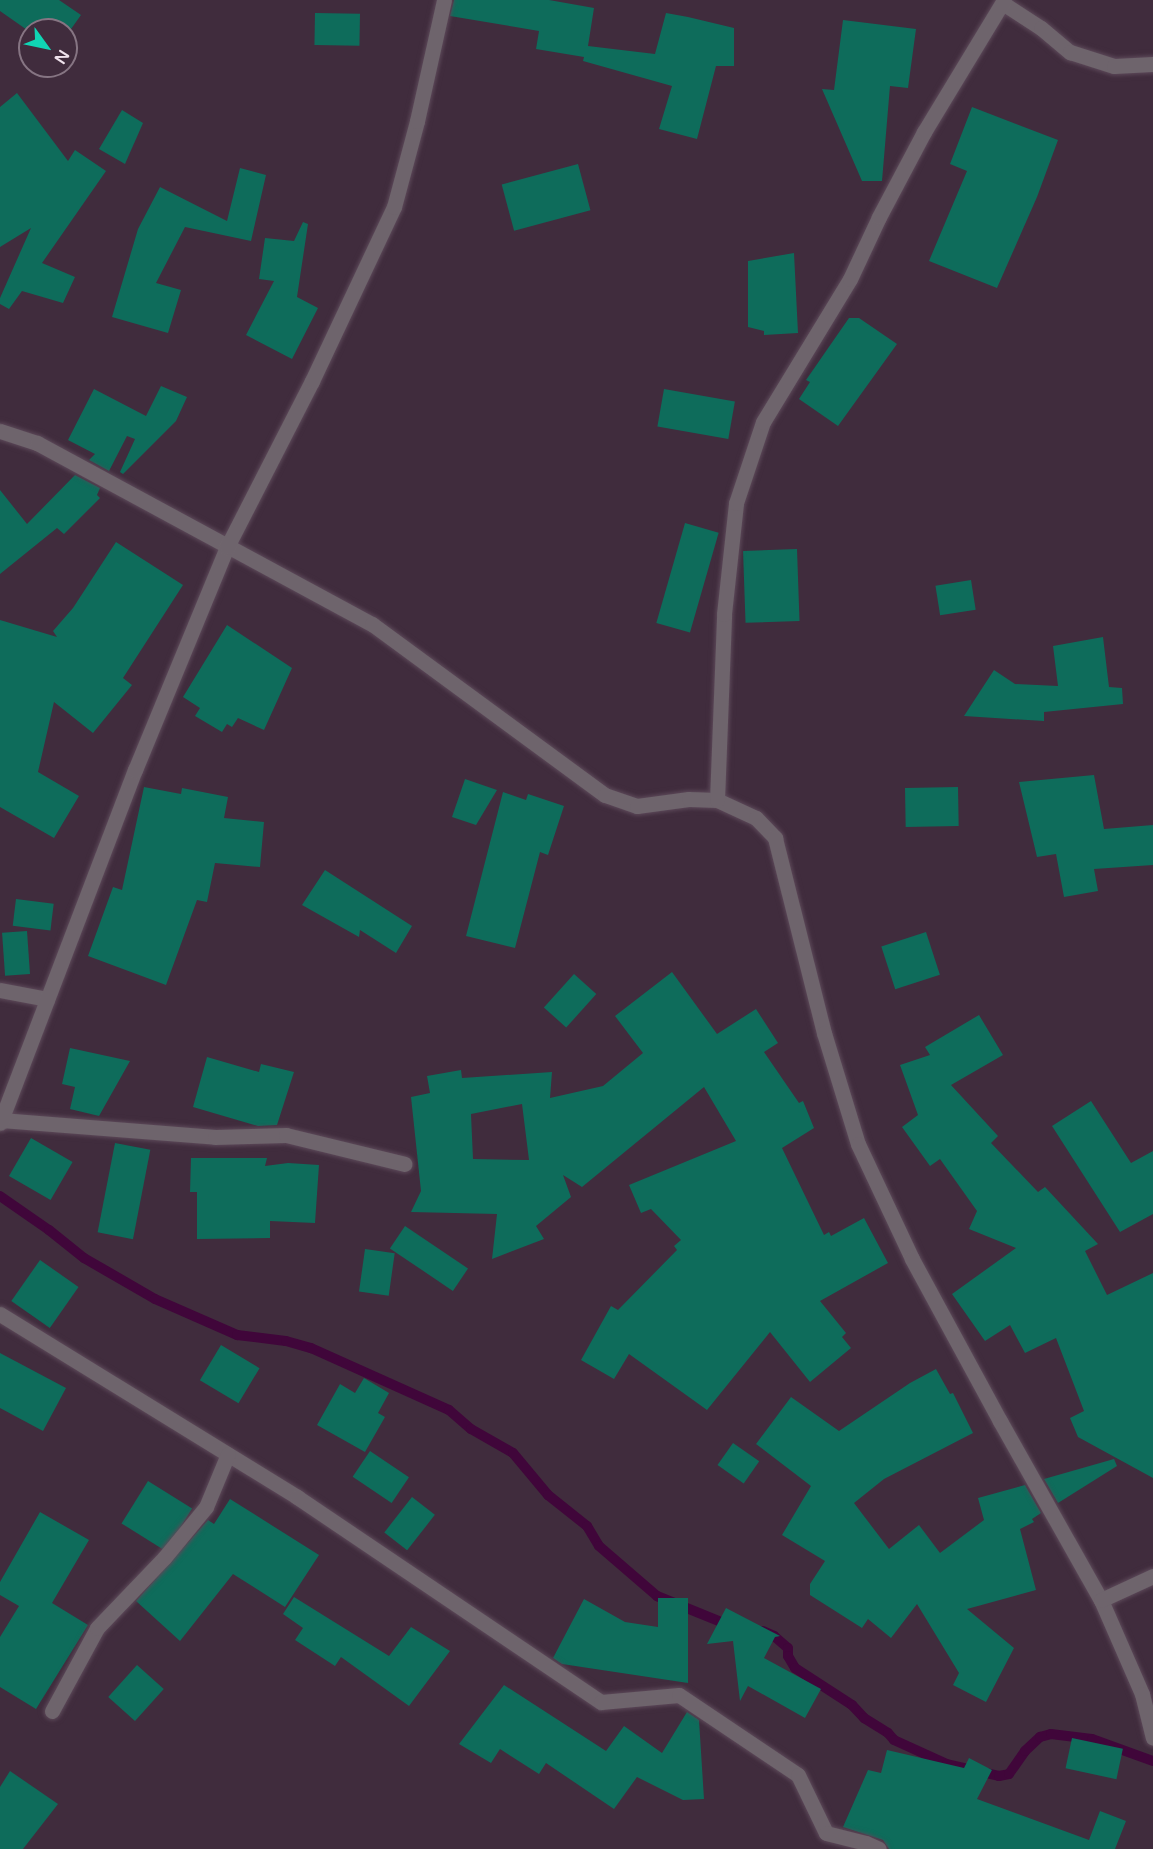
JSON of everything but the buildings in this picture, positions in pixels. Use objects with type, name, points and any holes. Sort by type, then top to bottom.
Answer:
[{"type":"street","points":[[405,1164],[286,1135],[215,1137],[1,1122],[135,770],[227,547],[312,381],[394,207],[417,121],[444,0]]},
{"type":"street","points":[[717,800],[724,614],[736,503],[763,422],[850,279],[879,217],[924,132],[1004,2],[1070,52],[1114,66],[1153,64]]},
{"type":"street","points":[[0,431],[37,444],[372,624],[604,795],[638,806],[689,799],[717,800],[756,818],[775,838],[824,1033],[858,1144],[912,1259],[1101,1600],[1142,1694],[1153,1737]]},
{"type":"street","points":[[0,990],[47,999]]},
{"type":"street","points":[[0,1314],[228,1454],[601,1702],[680,1695],[798,1775],[826,1833],[866,1843],[879,1849]]},
{"type":"street","points":[[52,1711],[97,1628],[164,1558],[206,1507],[228,1454]]},
{"type":"street","points":[[1101,1600],[1153,1576]]},
{"type":"waterway","points":[[0,1196],[84,1258],[155,1299],[237,1335],[286,1341],[311,1348],[449,1410],[471,1429],[513,1453],[548,1495],[587,1526],[599,1546],[657,1596],[721,1622],[733,1623]]},
{"type":"waterway","points":[[763,1631],[774,1636],[788,1648],[788,1656],[795,1668],[852,1705],[864,1718],[888,1733],[894,1740],[947,1764],[999,1776],[1009,1774],[1025,1751],[1040,1737],[1051,1734],[1092,1739],[1153,1761]]}]
